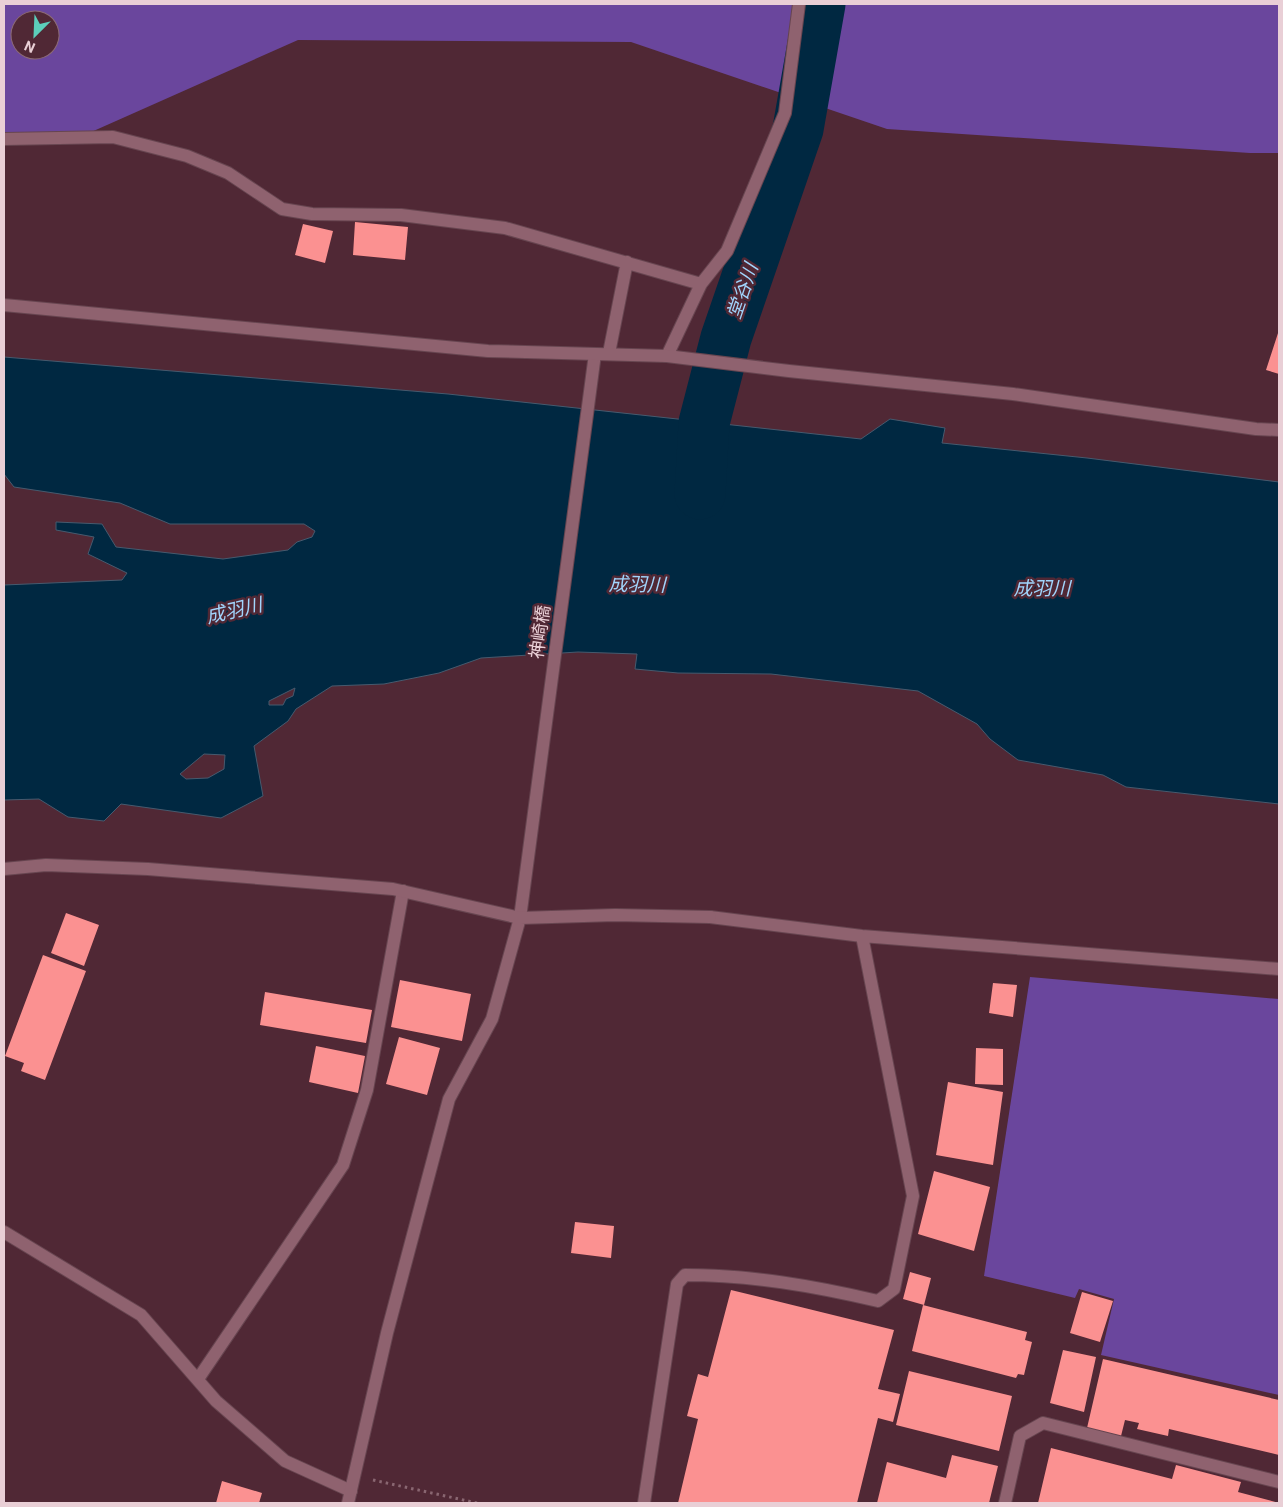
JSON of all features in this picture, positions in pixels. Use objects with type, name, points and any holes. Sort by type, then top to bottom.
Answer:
[{"type":"street","points":[[668,356],[701,284],[727,251],[785,113],[798,4]]},
{"type":"street","points":[[4,139],[113,137],[187,156],[228,173],[282,209],[312,214],[401,215],[505,228],[701,284]]},
{"type":"street","points":[[609,353],[627,262]]},
{"type":"street","points":[[4,305],[488,351],[668,356],[789,372],[1013,394],[1256,429],[1279,430]]},
{"type":"street","name":"神崎橋","points":[[349,1497],[387,1333],[449,1099],[492,1019],[520,918],[595,354]]},
{"type":"street","points":[[4,869],[46,866],[148,869],[403,891],[520,918],[615,914],[710,917],[862,936],[1279,969]]},
{"type":"street","points":[[198,1379],[342,1165],[367,1090],[403,891]]},
{"type":"street","points":[[644,1503],[677,1284],[685,1274],[728,1275],[816,1286],[878,1302],[894,1289],[913,1196],[862,936]]},
{"type":"street","points":[[4,1232],[142,1315],[216,1401],[285,1461],[349,1497]]},
{"type":"street","points":[[1005,1503],[1020,1436],[1043,1423],[1279,1482]]},
{"type":"path","points":[[354,1476],[477,1503]]},
{"type":"shaded area","points":[[4,4],[1279,4],[1279,153],[1250,153],[887,129],[631,42],[298,40],[89,133],[4,142]]},
{"type":"shaded area","points":[[1030,977],[1279,999],[1279,1395],[1101,1355],[1114,1299],[1079,1289],[1075,1298],[984,1276]]},
{"type":"water","name":"成羽川","points":[[4,357],[448,394],[861,439],[890,419],[945,428],[942,443],[1087,458],[1279,482],[1279,804],[1126,787],[1103,775],[1018,760],[990,739],[977,724],[918,691],[771,674],[678,673],[635,669],[637,654],[578,652],[481,658],[439,673],[384,684],[332,686],[296,709],[288,721],[254,746],[263,796],[221,818],[121,804],[104,821],[68,817],[39,799],[4,800],[4,585],[122,580],[127,573],[88,554],[94,537],[56,530],[56,522],[102,524],[116,547],[223,559],[288,550],[297,542],[312,537],[315,531],[304,524],[170,524],[120,503],[14,487],[4,474]],"holes":[[[295,688],[293,696],[286,699],[283,705],[269,705],[269,701]],[[204,754],[225,755],[224,769],[208,778],[186,779],[180,774]]]},
{"type":"building","points":[[355,222],[408,227],[405,260],[353,255]]},
{"type":"building","points":[[303,224],[333,231],[325,263],[295,255]]},
{"type":"building","points":[[1279,330],[1279,374],[1266,370]]},
{"type":"building","points":[[66,913],[99,925],[84,966],[51,953]]},
{"type":"building","points":[[43,955],[86,971],[45,1080],[21,1071],[24,1063],[5,1056]]},
{"type":"building","points":[[400,980],[471,994],[462,1041],[391,1027]]},
{"type":"building","points":[[993,983],[1017,985],[1013,1017],[989,1013]]},
{"type":"building","points":[[265,992],[372,1010],[366,1043],[260,1025]]},
{"type":"building","points":[[399,1037],[440,1048],[427,1095],[386,1084]]},
{"type":"building","points":[[316,1046],[365,1056],[358,1093],[309,1082]]},
{"type":"building","points":[[976,1048],[1003,1049],[1003,1085],[975,1084]]},
{"type":"building","points":[[948,1082],[1003,1092],[993,1165],[936,1155]]},
{"type":"building","points":[[934,1171],[990,1187],[974,1251],[918,1234]]},
{"type":"building","points":[[575,1222],[614,1226],[611,1258],[571,1253]]},
{"type":"building","points":[[910,1272],[931,1278],[924,1305],[903,1299]]},
{"type":"building","points":[[731,1290],[894,1330],[878,1389],[900,1394],[893,1422],[878,1418],[857,1503],[678,1503],[698,1419],[687,1416],[698,1374],[708,1377]]},
{"type":"building","points":[[1082,1292],[1113,1301],[1100,1342],[1070,1333]]},
{"type":"building","points":[[923,1305],[1027,1332],[1025,1340],[1032,1342],[1024,1375],[1018,1374],[1016,1378],[912,1351]]},
{"type":"building","points":[[1063,1350],[1096,1357],[1084,1412],[1050,1403]]},
{"type":"building","points":[[1103,1359],[1279,1400],[1279,1455],[1169,1429],[1168,1436],[1137,1429],[1139,1423],[1125,1420],[1121,1436],[1087,1428]]},
{"type":"building","points":[[909,1371],[1012,1396],[999,1451],[896,1425]]},
{"type":"building","points":[[1051,1448],[1172,1479],[1176,1465],[1241,1482],[1238,1492],[1279,1503],[1038,1503]]},
{"type":"building","points":[[952,1455],[998,1466],[989,1503],[877,1503],[887,1462],[946,1478]]},
{"type":"building","points":[[222,1481],[262,1493],[259,1503],[216,1503]]},
{"type":"waterway","name":"堂谷川","points":[[700,494],[704,423],[726,338],[798,129],[820,4]]}]
